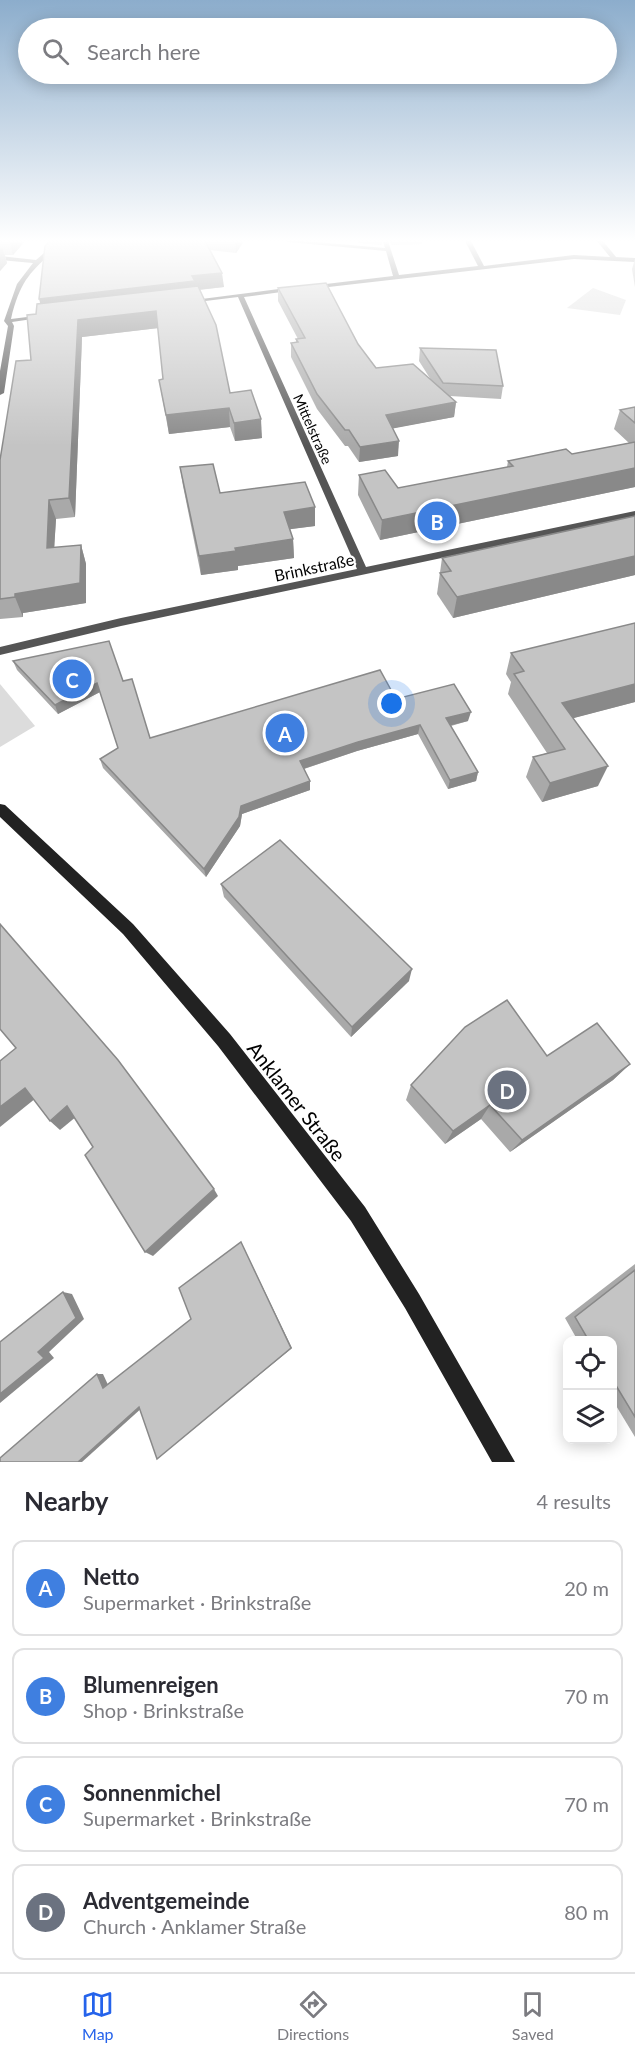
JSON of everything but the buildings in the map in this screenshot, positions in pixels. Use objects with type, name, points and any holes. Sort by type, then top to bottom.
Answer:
[{"type":"main road","name":"Anklamer Straße","points":[[0,809],[128,929],[224,1040],[309,1149],[364,1223],[412,1301],[504,1462]]},
{"type":"street","points":[[0,393],[11,326],[7,321],[9,309]]},
{"type":"street","name":"Mittelstraße","points":[[246,309],[363,572]]},
{"type":"street","points":[[7,321],[54,316]]},
{"type":"street","name":"Brinkstraße","points":[[0,651],[130,620],[635,514]]},
{"type":"shaded area","points":[[576,309],[622,309],[620,315]]},
{"type":"shaded area","points":[[0,684],[35,726],[0,747]]},
{"type":"place","name":"Blumenreigen","points":[[437,521]]},
{"type":"place","name":"Sonnenmichel","points":[[72,679]]},
{"type":"place","name":"Netto","points":[[285,733]]},
{"type":"place","name":"Adventgemeinde","points":[[507,1090]]}]
